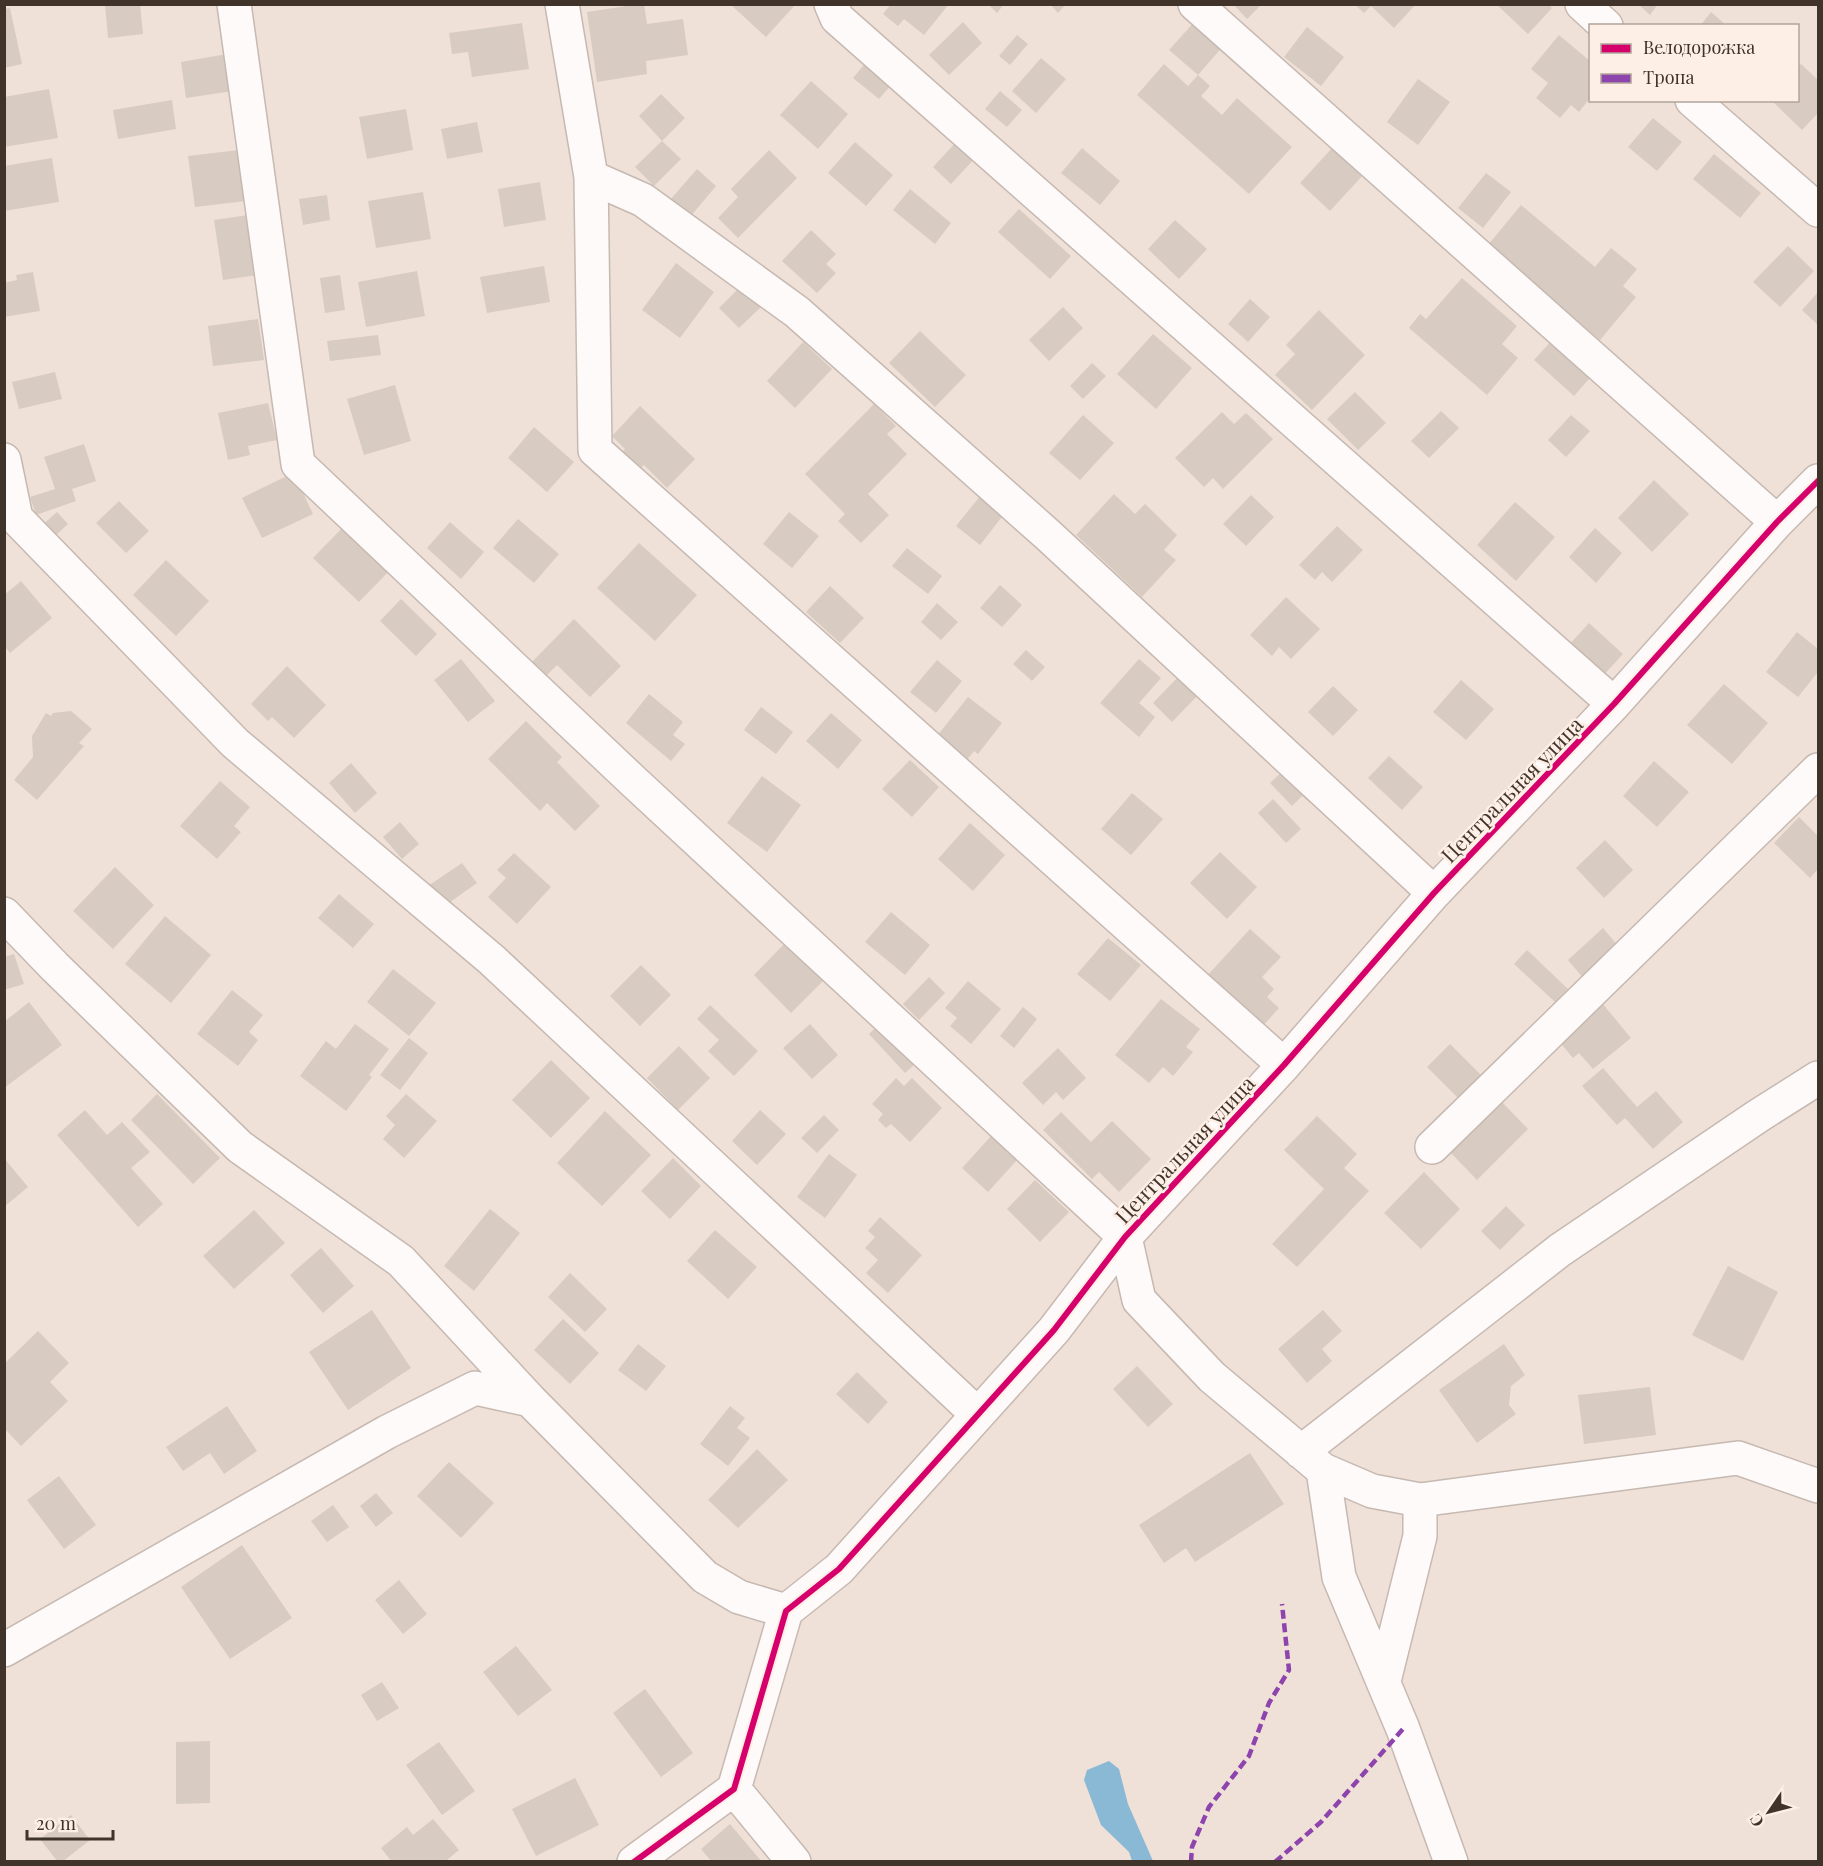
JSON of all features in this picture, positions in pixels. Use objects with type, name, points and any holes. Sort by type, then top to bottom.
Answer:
[{"type":"street","points":[[234,4],[298,464],[632,780],[1125,1237],[1140,1300],[1212,1377],[1312,1461],[1372,1491],[1420,1500],[1738,1458],[1818,1486]]},
{"type":"street","points":[[562,4],[591,177],[595,450],[1284,1065]]},
{"type":"street","points":[[831,4],[837,18],[1614,704]]},
{"type":"street","points":[[1195,4],[1777,522]]},
{"type":"street","points":[[1582,4],[1604,24]]},
{"type":"street","points":[[1694,102],[1818,210]]},
{"type":"street","points":[[591,177],[643,200],[797,312],[1048,535],[1434,893]]},
{"type":"street","points":[[4,460],[16,518],[235,744],[492,960],[977,1414]]},
{"type":"street","name":"Центральная улица","points":[[786,1611],[839,1569],[1054,1330],[1125,1237],[1284,1065],[1434,893],[1614,704],[1777,522],[1818,481]]},
{"type":"street","points":[[1432,1147],[1818,770]]},
{"type":"street","points":[[4,914],[55,967],[240,1147],[401,1261],[530,1400],[705,1577],[739,1597],[786,1611],[734,1790],[634,1862]]},
{"type":"street","points":[[1312,1461],[1560,1250],[1818,1078]]},
{"type":"street","points":[[4,1650],[387,1432],[475,1388],[530,1400]]},
{"type":"street","points":[[1312,1461],[1339,1577],[1384,1681],[1451,1862]]},
{"type":"street","points":[[1384,1681],[1420,1536],[1420,1500]]},
{"type":"street","points":[[734,1790],[794,1862]]},
{"type":"water","points":[[1109,1761],[1119,1769],[1128,1804],[1153,1861],[1132,1861],[1129,1852],[1101,1825],[1084,1780],[1087,1770]]},
{"type":"building","points":[[105,4],[140,4],[143,34],[108,38]]},
{"type":"building","points":[[644,4],[647,24],[683,19],[688,55],[646,61],[647,74],[597,82],[587,12]]},
{"type":"building","points":[[730,4],[796,4],[766,37]]},
{"type":"building","points":[[891,4],[949,4],[924,35],[904,19],[898,26],[883,14]]},
{"type":"building","points":[[988,4],[1004,4],[997,13]]},
{"type":"building","points":[[1050,4],[1066,4],[1058,13]]},
{"type":"building","points":[[1233,4],[1262,4],[1247,19]]},
{"type":"building","points":[[1354,4],[1416,4],[1394,28],[1371,6],[1364,13]]},
{"type":"building","points":[[1496,4],[1548,4],[1552,8],[1528,34]]},
{"type":"building","points":[[1638,4],[1658,4],[1650,15]]},
{"type":"building","points":[[10,8],[22,64],[4,68],[4,9]]},
{"type":"building","points":[[1711,12],[1725,24],[1702,24]]},
{"type":"building","points":[[1196,20],[1224,45],[1198,75],[1169,50]]},
{"type":"building","points":[[963,22],[982,43],[949,75],[929,55]]},
{"type":"building","points":[[522,23],[529,69],[472,77],[468,52],[452,54],[449,33]]},
{"type":"building","points":[[1307,27],[1344,57],[1321,86],[1284,57]]},
{"type":"building","points":[[1017,35],[1028,44],[1010,65],[999,56]]},
{"type":"building","points":[[1559,35],[1589,60],[1589,99],[1579,112],[1571,105],[1560,118],[1536,98],[1548,83],[1531,69]]},
{"type":"building","points":[[227,54],[233,91],[186,98],[181,62]]},
{"type":"building","points":[[1041,58],[1066,79],[1036,113],[1012,91]]},
{"type":"building","points":[[867,61],[893,83],[879,99],[853,78]]},
{"type":"building","points":[[1164,64],[1188,86],[1198,75],[1210,86],[1201,96],[1222,115],[1237,98],[1292,147],[1249,194],[1137,95]]},
{"type":"building","points":[[1801,64],[1818,80],[1818,113],[1802,130],[1773,102],[1799,102],[1799,67]]},
{"type":"building","points":[[1418,79],[1450,102],[1418,145],[1387,122]]},
{"type":"building","points":[[811,81],[848,114],[818,149],[780,115]]},
{"type":"building","points":[[49,89],[58,138],[4,147],[4,97]]},
{"type":"building","points":[[1000,91],[1022,110],[1007,127],[985,109]]},
{"type":"building","points":[[661,94],[685,118],[662,141],[639,116]]},
{"type":"building","points":[[172,100],[176,129],[118,139],[113,110]]},
{"type":"building","points":[[406,109],[413,150],[367,159],[359,117]]},
{"type":"building","points":[[1653,118],[1682,142],[1657,171],[1628,147]]},
{"type":"building","points":[[477,122],[483,152],[447,159],[441,129]]},
{"type":"building","points":[[958,140],[976,157],[951,184],[933,167]]},
{"type":"building","points":[[662,141],[681,159],[654,186],[635,167]]},
{"type":"building","points":[[855,142],[893,175],[866,206],[828,173]]},
{"type":"building","points":[[1333,147],[1363,175],[1330,211],[1300,183]]},
{"type":"building","points":[[1082,148],[1120,181],[1100,205],[1061,173]]},
{"type":"building","points":[[239,150],[246,201],[195,207],[188,156]]},
{"type":"building","points":[[769,150],[797,178],[738,238],[718,218],[738,197],[731,189]]},
{"type":"building","points":[[1714,154],[1761,193],[1740,218],[1693,179]]},
{"type":"building","points":[[52,158],[59,202],[4,211],[4,166]]},
{"type":"building","points":[[697,169],[716,186],[690,217],[670,200]]},
{"type":"building","points":[[1486,173],[1511,192],[1483,228],[1458,208]]},
{"type":"building","points":[[540,182],[546,220],[504,227],[498,189]]},
{"type":"building","points":[[910,189],[951,223],[935,244],[893,210]]},
{"type":"building","points":[[423,192],[431,239],[376,248],[368,201]]},
{"type":"building","points":[[327,195],[330,220],[303,225],[299,199]]},
{"type":"building","points":[[1521,205],[1595,267],[1611,248],[1637,269],[1623,286],[1636,297],[1600,340],[1488,245]]},
{"type":"building","points":[[1019,209],[1071,256],[1050,279],[998,232]]},
{"type":"building","points":[[248,215],[258,275],[223,280],[214,220]]},
{"type":"building","points":[[1175,220],[1207,249],[1179,279],[1148,249]]},
{"type":"building","points":[[811,230],[836,254],[826,264],[836,273],[817,293],[782,261]]},
{"type":"building","points":[[1788,246],[1814,271],[1780,307],[1753,282]]},
{"type":"building","points":[[676,263],[714,292],[680,338],[642,310]]},
{"type":"building","points":[[544,266],[550,302],[487,313],[480,277]]},
{"type":"building","points":[[417,271],[425,316],[366,327],[358,282]]},
{"type":"building","points":[[33,272],[40,311],[4,317],[4,283],[17,280],[16,275]]},
{"type":"building","points":[[340,275],[345,310],[325,313],[320,278]]},
{"type":"building","points":[[1462,278],[1517,326],[1502,344],[1518,358],[1487,395],[1409,328],[1420,314],[1426,319]]},
{"type":"building","points":[[740,287],[761,307],[739,328],[719,308]]},
{"type":"building","points":[[1818,292],[1818,325],[1802,310]]},
{"type":"building","points":[[1250,299],[1270,317],[1248,342],[1228,324]]},
{"type":"building","points":[[1063,307],[1083,328],[1049,361],[1029,340]]},
{"type":"building","points":[[1319,310],[1365,355],[1312,410],[1275,375],[1295,354],[1286,345]]},
{"type":"building","points":[[258,319],[264,360],[213,366],[208,326]]},
{"type":"building","points":[[920,331],[966,375],[935,407],[889,363]]},
{"type":"building","points":[[1153,334],[1192,368],[1156,409],[1117,374]]},
{"type":"building","points":[[378,335],[381,355],[330,361],[327,341]]},
{"type":"building","points":[[1555,337],[1595,372],[1574,396],[1534,360]]},
{"type":"building","points":[[803,342],[832,369],[795,408],[767,381]]},
{"type":"building","points":[[1092,363],[1106,376],[1083,399],[1070,386]]},
{"type":"building","points":[[55,372],[62,399],[19,409],[12,382]]},
{"type":"building","points":[[395,385],[411,441],[364,455],[347,399]]},
{"type":"building","points":[[1355,392],[1386,423],[1358,450],[1327,419]]},
{"type":"building","points":[[268,403],[277,440],[248,446],[250,455],[228,460],[218,413]]},
{"type":"building","points":[[874,404],[896,426],[887,434],[907,454],[868,494],[889,515],[861,543],[838,521],[845,514],[805,474]]},
{"type":"building","points":[[640,406],[695,459],[667,488],[644,465],[636,473],[618,456],[625,449],[612,436]]},
{"type":"building","points":[[1441,411],[1459,428],[1429,458],[1411,441]]},
{"type":"building","points":[[1222,412],[1234,424],[1246,413],[1273,439],[1223,489],[1213,478],[1204,487],[1175,458]]},
{"type":"building","points":[[1083,415],[1114,443],[1080,480],[1049,453]]},
{"type":"building","points":[[1571,415],[1590,431],[1566,457],[1548,440]]},
{"type":"building","points":[[534,427],[574,462],[547,492],[508,458]]},
{"type":"building","points":[[84,444],[96,481],[72,489],[76,501],[36,515],[30,497],[55,489],[44,457]]},
{"type":"building","points":[[299,470],[309,490],[303,493],[313,514],[262,538],[242,498]]},
{"type":"building","points":[[1654,480],[1689,514],[1652,552],[1618,518]]},
{"type":"building","points":[[985,490],[1008,509],[980,545],[956,526]]},
{"type":"building","points":[[1114,494],[1135,514],[1145,504],[1177,535],[1164,550],[1176,560],[1142,597],[1076,535]]},
{"type":"building","points":[[1251,495],[1274,517],[1246,546],[1223,524]]},
{"type":"building","points":[[119,501],[149,531],[126,553],[96,523]]},
{"type":"building","points":[[1515,502],[1555,537],[1516,581],[1477,545]]},
{"type":"building","points":[[57,512],[68,524],[52,539],[40,527]]},
{"type":"building","points":[[789,512],[819,536],[792,568],[763,544]]},
{"type":"building","points":[[518,519],[559,554],[534,583],[493,548]]},
{"type":"building","points":[[450,522],[484,552],[461,579],[427,548]]},
{"type":"building","points":[[347,523],[392,568],[359,602],[313,558]]},
{"type":"building","points":[[1337,526],[1363,550],[1332,582],[1322,572],[1315,580],[1299,565]]},
{"type":"building","points":[[1595,528],[1622,553],[1596,583],[1569,557]]},
{"type":"building","points":[[639,543],[697,595],[655,641],[597,588]]},
{"type":"building","points":[[907,548],[942,576],[928,594],[892,566]]},
{"type":"building","points":[[166,560],[209,601],[176,636],[133,595]]},
{"type":"building","points":[[21,581],[52,618],[10,653],[4,646],[4,595]]},
{"type":"building","points":[[1000,585],[1022,605],[1002,627],[980,608]]},
{"type":"building","points":[[830,586],[864,618],[840,643],[806,612]]},
{"type":"building","points":[[1286,597],[1320,629],[1291,659],[1279,647],[1272,656],[1250,635]]},
{"type":"building","points":[[401,599],[437,634],[416,656],[380,621]]},
{"type":"building","points":[[937,603],[958,622],[941,640],[921,622]]},
{"type":"building","points":[[574,619],[621,666],[590,697],[557,665],[544,678],[530,664]]},
{"type":"building","points":[[1589,623],[1623,654],[1601,678],[1567,647]]},
{"type":"building","points":[[1797,632],[1818,649],[1818,672],[1798,697],[1766,672]]},
{"type":"building","points":[[1026,650],[1045,667],[1032,681],[1013,664]]},
{"type":"building","points":[[461,659],[495,701],[468,722],[434,680]]},
{"type":"building","points":[[1139,659],[1161,678],[1139,703],[1155,717],[1139,737],[1100,703]]},
{"type":"building","points":[[937,660],[962,681],[936,713],[910,692]]},
{"type":"building","points":[[287,666],[326,705],[294,738],[272,717],[268,721],[251,704]]},
{"type":"building","points":[[1183,672],[1202,691],[1172,722],[1153,703]]},
{"type":"building","points":[[1461,680],[1494,709],[1466,740],[1433,712]]},
{"type":"building","points":[[1724,684],[1768,723],[1732,764],[1687,725]]},
{"type":"building","points":[[1333,686],[1358,710],[1333,736],[1308,712]]},
{"type":"building","points":[[649,694],[683,722],[673,735],[685,744],[671,761],[626,723]]},
{"type":"building","points":[[968,697],[1002,723],[978,754],[974,751],[962,766],[937,736]]},
{"type":"building","points":[[761,707],[793,732],[776,754],[744,730]]},
{"type":"building","points":[[71,711],[92,729],[79,743],[84,746],[37,800],[14,780],[33,757],[32,736],[46,713],[51,716],[53,713]]},
{"type":"building","points":[[831,713],[862,740],[838,769],[806,741]]},
{"type":"building","points":[[526,721],[562,757],[557,762],[600,806],[575,831],[547,803],[540,811],[488,759]]},
{"type":"building","points":[[1389,756],[1423,787],[1402,810],[1368,778]]},
{"type":"building","points":[[910,760],[939,787],[912,817],[882,789]]},
{"type":"building","points":[[1654,761],[1689,792],[1657,827],[1623,796]]},
{"type":"building","points":[[351,763],[377,793],[355,813],[329,783]]},
{"type":"building","points":[[1287,767],[1316,797],[1310,803],[1302,796],[1292,806],[1270,783]]},
{"type":"building","points":[[762,776],[801,805],[767,852],[727,823]]},
{"type":"building","points":[[220,781],[250,807],[234,826],[241,832],[217,859],[180,826]]},
{"type":"building","points":[[1132,793],[1163,819],[1131,855],[1101,829]]},
{"type":"building","points":[[1273,799],[1301,829],[1286,843],[1258,813]]},
{"type":"building","points":[[1799,817],[1818,836],[1818,869],[1810,878],[1774,843]]},
{"type":"building","points":[[400,822],[419,844],[402,859],[383,837]]},
{"type":"building","points":[[970,823],[1005,855],[973,891],[938,859]]},
{"type":"building","points":[[1605,840],[1633,870],[1604,898],[1576,868]]},
{"type":"building","points":[[1220,852],[1257,887],[1227,919],[1190,883]]},
{"type":"building","points":[[514,853],[551,887],[517,924],[488,897],[506,878],[497,870]]},
{"type":"building","points":[[462,863],[477,883],[443,907],[428,886]]},
{"type":"building","points":[[115,867],[154,905],[113,949],[73,911]]},
{"type":"building","points":[[339,894],[374,924],[353,948],[318,918]]},
{"type":"building","points":[[891,912],[930,945],[905,975],[865,942]]},
{"type":"building","points":[[165,916],[211,955],[171,1003],[125,964]]},
{"type":"building","points":[[1603,928],[1619,947],[1584,979],[1568,960]]},
{"type":"building","points":[[1250,929],[1281,957],[1262,977],[1274,989],[1267,997],[1279,1008],[1262,1027],[1206,977]]},
{"type":"building","points":[[1108,938],[1141,965],[1110,1001],[1077,974]]},
{"type":"building","points":[[788,940],[826,978],[791,1013],[754,975]]},
{"type":"building","points":[[1527,950],[1568,989],[1555,1002],[1514,964]]},
{"type":"building","points":[[14,954],[24,984],[4,990],[4,957]]},
{"type":"building","points":[[641,965],[671,995],[640,1026],[610,996]]},
{"type":"building","points":[[393,969],[436,1003],[409,1036],[367,1002]]},
{"type":"building","points":[[929,977],[945,993],[919,1020],[903,1004]]},
{"type":"building","points":[[968,981],[1001,1009],[971,1044],[950,1026],[957,1018],[945,1008]]},
{"type":"building","points":[[232,990],[263,1015],[249,1032],[258,1040],[238,1066],[197,1034]]},
{"type":"building","points":[[1161,999],[1200,1029],[1186,1047],[1193,1052],[1173,1076],[1163,1067],[1149,1083],[1115,1055]]},
{"type":"building","points":[[29,1002],[62,1045],[4,1088],[4,1022]]},
{"type":"building","points":[[1602,1003],[1631,1038],[1593,1069],[1579,1053],[1573,1058],[1558,1040]]},
{"type":"building","points":[[710,1005],[758,1051],[734,1076],[708,1051],[719,1040],[697,1019]]},
{"type":"building","points":[[1023,1007],[1037,1019],[1014,1048],[1000,1036]]},
{"type":"building","points":[[887,1017],[923,1057],[905,1073],[869,1034]]},
{"type":"building","points":[[355,1024],[389,1049],[369,1075],[372,1077],[346,1111],[300,1076],[326,1041],[336,1049]]},
{"type":"building","points":[[810,1024],[838,1055],[812,1079],[783,1048]]},
{"type":"building","points":[[409,1038],[428,1053],[400,1090],[380,1075]]},
{"type":"building","points":[[1450,1044],[1483,1077],[1460,1100],[1427,1067]]},
{"type":"building","points":[[679,1046],[710,1078],[678,1110],[647,1078]]},
{"type":"building","points":[[1058,1048],[1086,1078],[1063,1100],[1056,1092],[1043,1105],[1022,1083]]},
{"type":"building","points":[[551,1060],[590,1098],[551,1138],[512,1100]]},
{"type":"building","points":[[1603,1068],[1637,1107],[1656,1091],[1683,1122],[1653,1149],[1625,1118],[1617,1125],[1582,1086]]},
{"type":"building","points":[[896,1078],[904,1086],[912,1078],[942,1108],[910,1142],[891,1124],[886,1128],[878,1120],[883,1114],[872,1104]]},
{"type":"building","points":[[157,1094],[220,1158],[193,1184],[131,1120]]},
{"type":"building","points":[[406,1094],[437,1121],[404,1158],[383,1139],[395,1125],[386,1116]]},
{"type":"building","points":[[1502,1102],[1528,1129],[1477,1180],[1451,1153]]},
{"type":"building","points":[[85,1110],[107,1135],[122,1122],[150,1152],[131,1168],[163,1204],[138,1227],[57,1135]]},
{"type":"building","points":[[760,1110],[786,1134],[757,1165],[732,1141]]},
{"type":"building","points":[[605,1111],[651,1155],[602,1206],[557,1163]]},
{"type":"building","points":[[1061,1112],[1091,1142],[1112,1121],[1151,1159],[1119,1192],[1099,1172],[1092,1179],[1043,1130]]},
{"type":"building","points":[[824,1115],[839,1130],[817,1153],[801,1138]]},
{"type":"building","points":[[1317,1116],[1357,1154],[1344,1168],[1369,1191],[1297,1267],[1272,1244],[1324,1189],[1284,1150]]},
{"type":"building","points":[[992,1135],[1018,1159],[988,1192],[962,1168]]},
{"type":"building","points":[[829,1154],[857,1175],[825,1218],[797,1197]]},
{"type":"building","points":[[4,1158],[28,1187],[4,1207]]},
{"type":"building","points":[[673,1158],[701,1186],[670,1219],[641,1191]]},
{"type":"building","points":[[1424,1172],[1460,1209],[1421,1249],[1384,1213]]},
{"type":"building","points":[[1035,1180],[1069,1212],[1040,1242],[1007,1209]]},
{"type":"building","points":[[1506,1206],[1525,1225],[1500,1250],[1481,1231]]},
{"type":"building","points":[[490,1209],[520,1233],[474,1291],[444,1266]]},
{"type":"building","points":[[254,1210],[285,1243],[234,1289],[203,1256]]},
{"type":"building","points":[[880,1217],[922,1255],[888,1293],[866,1273],[878,1260],[865,1248],[875,1237],[868,1231]]},
{"type":"building","points":[[715,1230],[757,1267],[728,1299],[687,1261]]},
{"type":"building","points":[[321,1248],[354,1286],[323,1313],[290,1275]]},
{"type":"building","points":[[1728,1266],[1778,1292],[1743,1361],[1692,1335]]},
{"type":"building","points":[[570,1273],[607,1309],[585,1332],[548,1297]]},
{"type":"building","points":[[372,1310],[411,1368],[348,1410],[309,1352]]},
{"type":"building","points":[[1323,1310],[1342,1331],[1322,1349],[1332,1361],[1307,1383],[1278,1349]]},
{"type":"building","points":[[563,1319],[599,1353],[570,1384],[534,1350]]},
{"type":"building","points":[[38,1331],[69,1363],[50,1382],[68,1401],[21,1446],[4,1428],[4,1364]]},
{"type":"building","points":[[638,1344],[666,1366],[646,1391],[618,1370]]},
{"type":"building","points":[[1504,1344],[1525,1375],[1511,1386],[1509,1405],[1516,1414],[1477,1443],[1439,1390]]},
{"type":"building","points":[[1137,1366],[1173,1404],[1148,1427],[1113,1389]]},
{"type":"building","points":[[857,1372],[888,1402],[868,1424],[836,1394]]},
{"type":"building","points":[[1650,1387],[1656,1435],[1584,1444],[1578,1395]]},
{"type":"building","points":[[227,1406],[257,1451],[224,1474],[210,1453],[183,1471],[166,1447]]},
{"type":"building","points":[[730,1406],[745,1418],[737,1428],[750,1438],[728,1466],[700,1444]]},
{"type":"building","points":[[757,1449],[788,1480],[738,1528],[708,1500]]},
{"type":"building","points":[[1250,1453],[1284,1504],[1195,1562],[1186,1548],[1164,1563],[1139,1525]]},
{"type":"building","points":[[449,1462],[494,1503],[461,1538],[417,1496]]},
{"type":"building","points":[[59,1476],[96,1525],[64,1549],[27,1500]]},
{"type":"building","points":[[376,1493],[393,1513],[376,1527],[360,1506]]},
{"type":"building","points":[[333,1505],[349,1527],[327,1542],[311,1521]]},
{"type":"building","points":[[242,1545],[292,1618],[230,1659],[181,1587]]},
{"type":"building","points":[[399,1580],[427,1614],[403,1634],[375,1600]]},
{"type":"building","points":[[516,1646],[552,1690],[518,1716],[483,1672]]},
{"type":"building","points":[[382,1682],[399,1708],[377,1721],[361,1695]]},
{"type":"building","points":[[645,1689],[693,1753],[661,1777],[613,1713]]},
{"type":"building","points":[[210,1741],[210,1803],[176,1804],[176,1742]]},
{"type":"building","points":[[439,1742],[475,1791],[442,1815],[406,1765]]},
{"type":"building","points":[[575,1778],[599,1825],[536,1856],[512,1809]]},
{"type":"building","points":[[71,1815],[90,1840],[62,1862],[58,1862],[40,1839]]},
{"type":"building","points":[[433,1819],[459,1850],[447,1860],[448,1862],[392,1862],[381,1848],[407,1827],[413,1835]]},
{"type":"building","points":[[730,1824],[762,1862],[712,1862],[701,1849]]},
{"type":"marked path","points":[[1191,1862],[1192,1847],[1209,1807],[1249,1756],[1269,1703],[1289,1670],[1282,1604]]},
{"type":"marked path","points":[[1275,1862],[1321,1822],[1403,1729]]},
{"type":"cycle path","points":[[634,1862],[734,1789],[786,1611],[839,1569],[1054,1330],[1125,1237],[1284,1065],[1434,893],[1614,704],[1777,522],[1818,481]]}]
